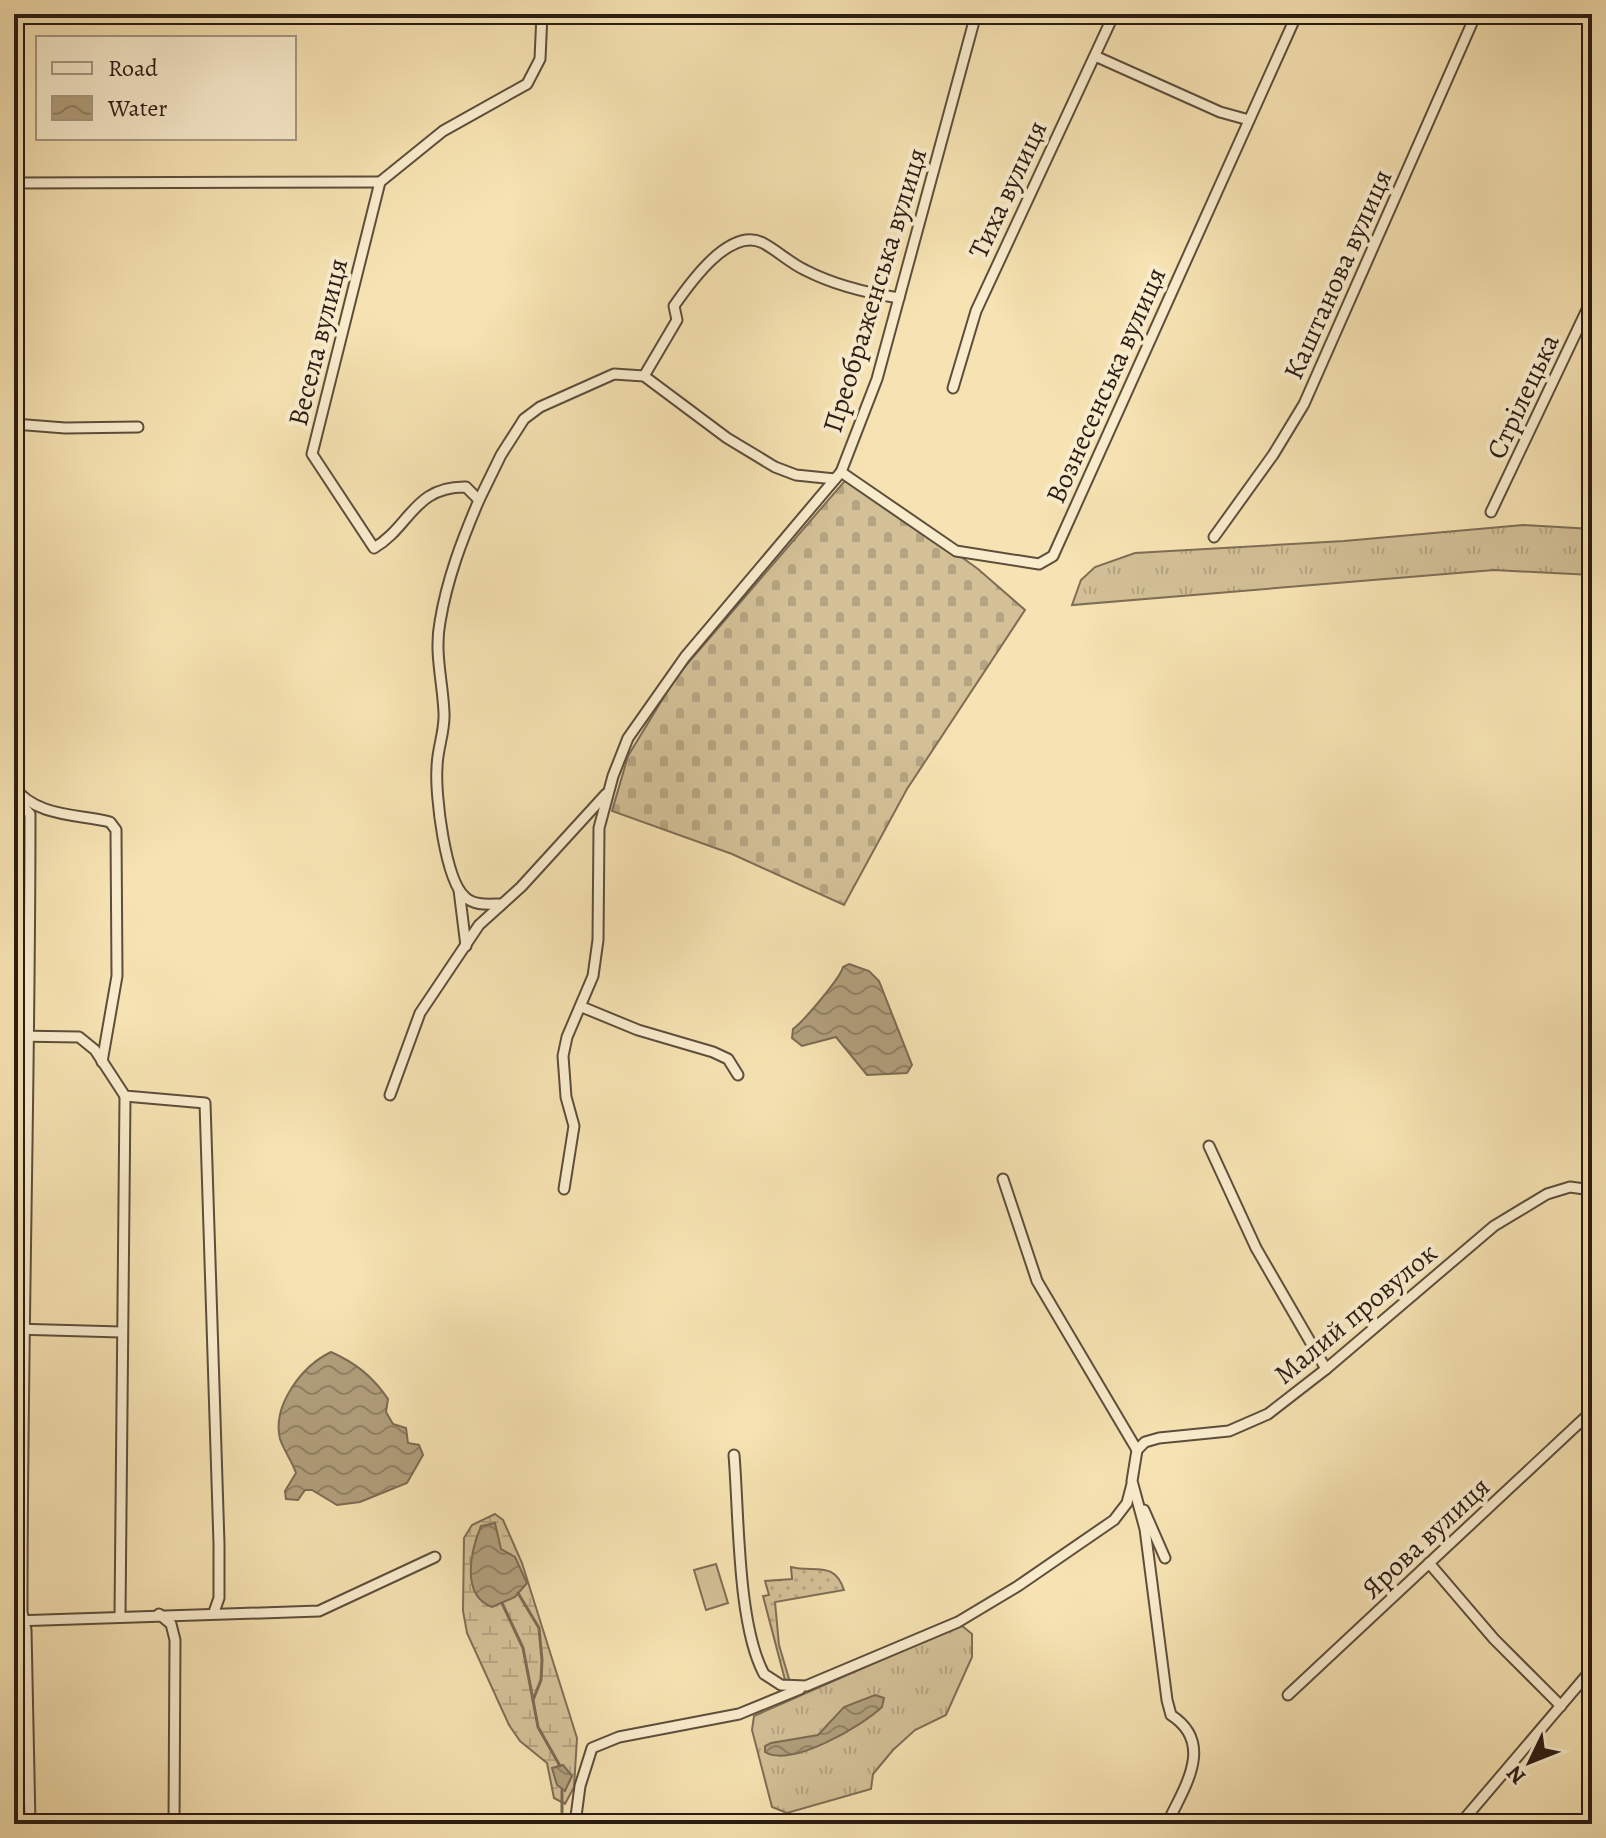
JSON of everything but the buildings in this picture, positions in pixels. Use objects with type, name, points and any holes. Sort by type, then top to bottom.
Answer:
[{"type":"street","points":[[14,183],[380,182],[443,131],[527,84],[540,59],[542,14]]},
{"type":"street","name":"Преображенська вулиця","points":[[564,1189],[574,1126],[566,1097],[563,1056],[567,1037],[593,976],[598,940],[599,828],[608,791],[628,738],[648,705],[838,475],[877,379],[976,14]]},
{"type":"street","name":"Тиха вулиця","points":[[953,388],[976,311],[1114,14]]},
{"type":"street","name":"Вознесенська вулиця","points":[[838,475],[956,551],[1039,564],[1053,556],[1297,14]]},
{"type":"street","name":"Каштанова вулиця","points":[[1214,537],[1273,455],[1304,404],[1476,14]]},
{"type":"street","points":[[1095,56],[1220,112],[1249,120]]},
{"type":"street","name":"Весела вулиця","points":[[380,182],[312,454],[374,548],[385,542],[417,502],[429,496],[466,487],[479,500]]},
{"type":"street","points":[[644,376],[677,320],[674,306],[704,266],[737,244],[751,240],[763,243],[815,274],[899,298]]},
{"type":"street","name":"Стрілецька","points":[[1491,512],[1592,299]]},
{"type":"street","points":[[466,946],[459,890],[452,873],[437,783],[444,720],[438,664],[439,625],[450,575],[479,500],[524,419],[594,381],[614,374],[644,376],[727,438],[775,467],[796,475],[838,475]]},
{"type":"street","points":[[14,424],[65,428],[138,427]]},
{"type":"street","points":[[14,787],[28,801],[74,818],[110,822],[116,830],[117,976],[102,1062]]},
{"type":"street","name":"Преображенська вулиця","points":[[390,1095],[420,1013],[479,925],[521,887],[608,791]]},
{"type":"street","points":[[14,797],[30,814],[30,1037],[18,1330],[19,1620],[30,1824]]},
{"type":"street","points":[[459,890],[478,904],[500,904]]},
{"type":"street","points":[[582,1007],[638,1030],[713,1052],[728,1059],[738,1075]]},
{"type":"street","points":[[14,1036],[79,1037],[88,1042],[125,1096],[120,1615]]},
{"type":"street","points":[[125,1096],[205,1103],[219,1544],[219,1598],[214,1612]]},
{"type":"street","points":[[1209,1146],[1256,1248],[1326,1369]]},
{"type":"street","points":[[575,1824],[580,1786],[592,1748],[619,1737],[739,1714],[958,1622],[1018,1586],[1114,1520],[1127,1503],[1137,1450],[1037,1281],[1003,1179]]},
{"type":"street","name":"Малий провулок","points":[[1137,1450],[1145,1442],[1159,1438],[1213,1434],[1246,1426],[1326,1369],[1494,1226],[1547,1194],[1570,1187],[1592,1190]]},
{"type":"street","points":[[18,1330],[121,1332]]},
{"type":"street","name":"Ярова вулиця","points":[[1288,1695],[1592,1411]]},
{"type":"street","points":[[734,1455],[747,1607],[756,1654],[764,1674],[772,1681],[790,1687],[806,1686]]},
{"type":"street","points":[[1132,1481],[1165,1558]]},
{"type":"street","points":[[1132,1481],[1145,1529],[1167,1700],[1171,1715],[1186,1725],[1191,1735],[1191,1774],[1167,1824]]},
{"type":"street","points":[[19,1620],[319,1611],[435,1557]]},
{"type":"street","points":[[1429,1563],[1494,1639],[1561,1706]]},
{"type":"street","points":[[158,1614],[171,1624],[175,1640],[174,1824]]},
{"type":"street","points":[[1460,1824],[1592,1669]]},
{"type":"green space","points":[[849,476],[978,569],[1025,610],[907,789],[844,905],[732,854],[612,811],[628,756],[676,677]]},
{"type":"green space","points":[[1523,525],[1592,529],[1592,575],[1494,570],[1072,605],[1081,580],[1095,567],[1135,553],[1344,541]]},
{"type":"green space","points":[[495,1514],[503,1520],[522,1563],[577,1738],[574,1787],[565,1804],[554,1798],[547,1763],[520,1741],[509,1725],[467,1633],[463,1611],[464,1538],[472,1525]]},
{"type":"green space","points":[[716,1564],[728,1603],[706,1610],[694,1570]]},
{"type":"green space","points":[[791,1567],[829,1571],[840,1581],[844,1590],[775,1602],[779,1645],[790,1682],[785,1680],[763,1596],[769,1595],[765,1581],[792,1579]]},
{"type":"green space","points":[[961,1625],[972,1634],[972,1657],[946,1715],[915,1730],[893,1750],[873,1774],[871,1789],[787,1813],[772,1807],[752,1730],[754,1716]]},
{"type":"water","points":[[849,964],[869,971],[879,981],[912,1065],[907,1073],[867,1075],[836,1037],[802,1046],[792,1038],[793,1029],[821,999],[843,967]]},
{"type":"water","points":[[331,1352],[356,1366],[376,1384],[388,1399],[386,1412],[393,1424],[406,1428],[408,1443],[419,1445],[423,1455],[407,1483],[360,1502],[337,1505],[312,1490],[305,1490],[298,1500],[286,1499],[285,1491],[296,1473],[280,1439],[281,1413],[285,1400],[300,1377]]},
{"type":"water","points":[[495,1523],[501,1549],[515,1557],[527,1583],[515,1597],[492,1607],[475,1593],[471,1571],[481,1526]]},
{"type":"water","points":[[875,1695],[884,1698],[882,1707],[826,1743],[791,1754],[765,1752],[765,1746],[771,1743],[818,1735],[844,1707]]},
{"type":"water","points":[[563,1765],[572,1776],[565,1791],[557,1785],[552,1768]]},
{"type":"waterway","points":[[518,1593],[539,1628],[541,1680],[533,1700],[538,1727],[560,1766]]},
{"type":"waterway","points":[[502,1603],[523,1648],[533,1700]]},
{"type":"waterway","points":[[562,1790],[562,1824]]}]
